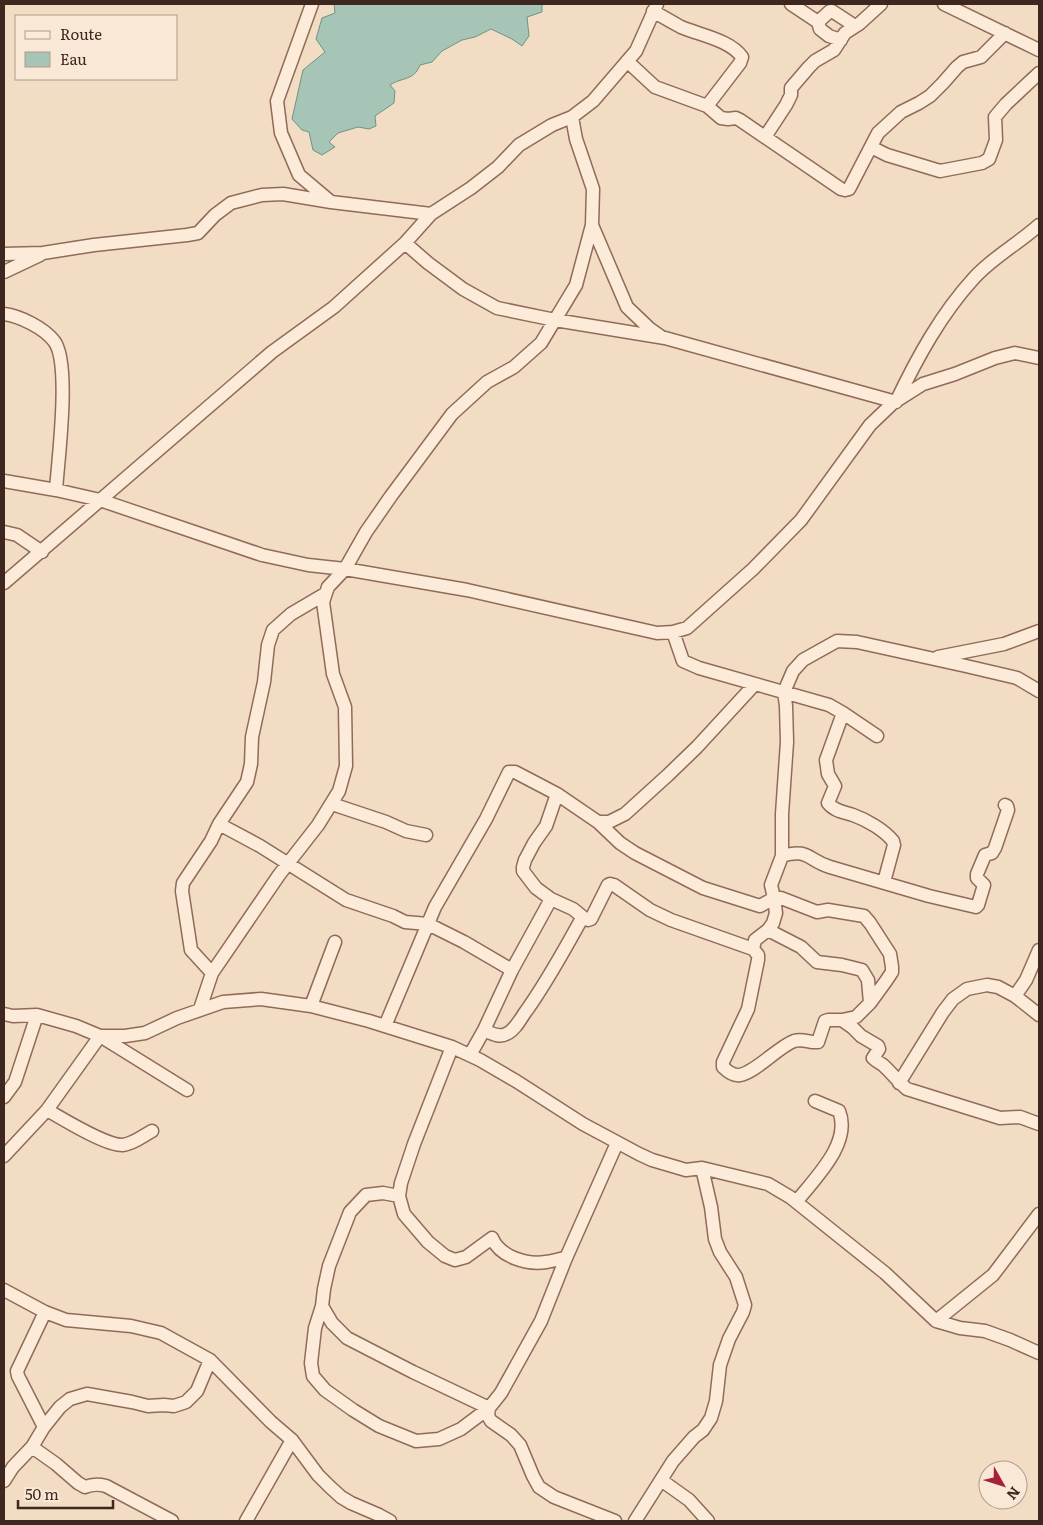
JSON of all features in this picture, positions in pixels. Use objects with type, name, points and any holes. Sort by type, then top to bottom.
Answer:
[{"type":"street","points":[[312,4],[276,101],[282,133],[298,175],[331,202]]},
{"type":"street","points":[[791,4],[818,22],[820,29],[829,36],[841,40]]},
{"type":"street","points":[[765,136],[786,105],[791,95],[791,88],[809,67],[815,61],[834,50],[845,33],[881,4]]},
{"type":"street","points":[[944,4],[1039,50]]},
{"type":"street","points":[[4,583],[272,352],[334,307],[405,243],[430,214],[471,188],[498,167],[520,145],[552,124],[572,116],[593,101],[636,51],[655,7],[683,27],[728,45],[742,57],[740,63],[707,106]]},
{"type":"street","points":[[818,22],[832,11],[855,26]]},
{"type":"street","points":[[627,62],[655,87],[707,106],[721,118],[736,118],[765,136],[811,170],[825,177],[840,189],[845,190],[849,189],[878,133],[901,112],[930,96],[956,67],[963,62],[980,57],[1005,33]]},
{"type":"street","points":[[871,147],[887,155],[940,171],[982,163],[990,159],[996,140],[995,117],[1039,73]]},
{"type":"street","points":[[200,1009],[212,973],[288,863],[318,825],[339,791],[346,766],[345,707],[333,674],[323,602],[328,587],[345,569],[366,532],[452,414],[487,382],[514,367],[541,343],[576,285],[592,225],[593,189],[576,139],[572,116]]},
{"type":"street","points":[[4,254],[44,253],[198,233],[231,202],[262,195],[283,194],[430,214]]},
{"type":"street","points":[[592,225],[627,307],[650,329],[664,338]]},
{"type":"street","points":[[896,402],[915,362],[945,315],[974,278],[990,262],[1039,225]]},
{"type":"street","points":[[405,243],[463,289],[497,308],[555,320],[664,338],[896,402]]},
{"type":"street","points":[[4,272],[44,253]]},
{"type":"street","points":[[4,314],[18,317],[34,324],[55,341],[61,357],[64,390],[56,490]]},
{"type":"street","points":[[4,481],[100,500],[262,555],[308,565],[345,569],[466,590],[657,633],[673,632],[687,628],[753,570],[801,520],[870,425],[896,402],[923,384],[996,358],[1015,353],[1039,358]]},
{"type":"street","points":[[4,532],[17,535],[42,552]]},
{"type":"street","points":[[212,973],[191,950],[182,891],[184,883],[211,841],[219,824],[247,782],[251,764],[252,737],[264,682],[268,645],[273,630],[291,614],[325,594]]},
{"type":"street","points":[[934,658],[1004,644],[1039,631]]},
{"type":"street","points":[[673,632],[683,660],[699,668],[829,706],[877,736]]},
{"type":"street","points":[[753,948],[756,940],[773,923],[776,913],[771,885],[782,856],[782,814],[787,742],[784,692],[793,671],[804,660],[837,641],[857,642],[1016,678],[1039,692]]},
{"type":"street","points":[[598,822],[609,822],[625,814],[697,747],[755,684]]},
{"type":"street","points":[[843,713],[826,760],[828,774],[835,786],[828,803],[830,806],[854,815],[876,827],[894,841],[884,882]]},
{"type":"street","points":[[386,1026],[435,907],[486,819],[509,772],[515,772],[557,794],[598,822],[620,844],[703,888],[760,906],[774,898],[781,898],[817,912],[828,910],[864,916],[890,954],[892,967],[890,977],[870,1003],[856,1017],[842,1020],[830,1019],[825,1022],[818,1042],[804,1039],[797,1040],[741,1075],[733,1074],[723,1067],[723,1062],[746,1014],[758,955],[753,948],[671,920],[650,910],[614,884],[608,885],[591,919],[588,920],[573,909],[551,899],[536,888],[523,871],[522,866],[534,843],[546,826],[557,794]]},
{"type":"street","points":[[332,804],[406,831],[426,835]]},
{"type":"street","points":[[782,856],[798,853],[805,854],[823,865],[929,896],[976,907],[984,885],[977,878],[978,874],[985,855],[994,850],[1008,810],[1005,805]]},
{"type":"street","points":[[219,824],[260,846],[346,900],[405,922],[428,924],[464,942],[512,970]]},
{"type":"street","points":[[470,1055],[512,970],[551,899]]},
{"type":"street","points":[[484,1030],[497,1035],[503,1035],[508,1034],[517,1024],[550,977],[581,920],[584,918]]},
{"type":"street","points":[[768,930],[801,947],[817,962],[862,970],[868,980],[870,1003]]},
{"type":"street","points":[[312,1006],[335,942]]},
{"type":"street","points":[[1015,996],[1026,980],[1039,950]]},
{"type":"street","points":[[899,1083],[953,998],[967,989],[986,985],[998,987],[1015,996],[1039,1015]]},
{"type":"street","points":[[100,1036],[124,1036],[146,1033],[177,1018],[223,1002],[261,999],[312,1006],[386,1026],[452,1048],[470,1055],[516,1081],[583,1124],[652,1160],[686,1170],[702,1168],[768,1184],[797,1201],[885,1273],[936,1321],[960,1328],[985,1332],[1039,1352]]},
{"type":"street","points":[[4,1014],[14,1016],[37,1015],[76,1026],[100,1036],[186,1090]]},
{"type":"street","points":[[4,1097],[15,1082],[37,1015]]},
{"type":"street","points":[[842,1020],[861,1036],[878,1046],[879,1049],[873,1058],[874,1060],[907,1089],[1000,1118],[1020,1117],[1039,1124]]},
{"type":"street","points":[[4,1156],[47,1110],[100,1036]]},
{"type":"street","points":[[452,1048],[414,1144],[401,1183],[399,1196],[404,1214],[428,1242],[445,1256],[455,1260],[466,1257],[492,1238],[494,1244],[506,1255],[533,1263],[566,1258]]},
{"type":"street","points":[[797,1201],[832,1157],[842,1133],[842,1118],[839,1111],[815,1101]]},
{"type":"street","points":[[47,1110],[78,1128],[113,1143],[123,1145],[135,1141],[152,1131]]},
{"type":"street","points":[[399,1196],[382,1193],[366,1195],[350,1212],[329,1266],[316,1328],[311,1363],[313,1376],[326,1390],[373,1422],[416,1441],[439,1439],[461,1429],[489,1408],[501,1393],[541,1321],[566,1258],[617,1142]]},
{"type":"street","points":[[635,1521],[673,1461],[694,1437],[703,1430],[711,1418],[716,1401],[720,1365],[729,1339],[743,1312],[745,1304],[736,1276],[720,1252],[715,1239],[711,1207],[702,1168]]},
{"type":"street","points":[[936,1321],[993,1275],[1039,1214]]},
{"type":"street","points":[[4,1290],[46,1312],[66,1320],[131,1326],[161,1333],[210,1360],[271,1422],[292,1440],[318,1475],[341,1496],[390,1521]]},
{"type":"street","points":[[322,1306],[332,1323],[347,1338],[489,1408]]},
{"type":"street","points":[[44,1427],[17,1372],[46,1312]]},
{"type":"street","points":[[4,1480],[8,1464],[32,1447],[44,1427],[60,1407],[70,1399],[87,1394],[148,1406],[174,1406],[186,1402],[197,1391],[210,1360]]},
{"type":"street","points":[[489,1408],[488,1416],[491,1421],[511,1435],[520,1445],[539,1487],[554,1497],[615,1521]]},
{"type":"street","points":[[246,1521],[292,1440]]},
{"type":"street","points":[[32,1447],[78,1483],[86,1487],[92,1484],[106,1486],[172,1521]]},
{"type":"street","points":[[661,1480],[689,1500],[708,1521]]},
{"type":"water","points":[[334,4],[542,4],[542,12],[527,17],[529,36],[522,46],[491,29],[475,37],[462,40],[442,51],[432,62],[420,65],[411,76],[390,85],[395,91],[394,103],[375,116],[376,126],[369,129],[358,127],[338,133],[329,142],[335,147],[322,155],[313,150],[309,132],[302,130],[292,119],[303,70],[325,52],[316,39],[322,18],[335,13]]}]
